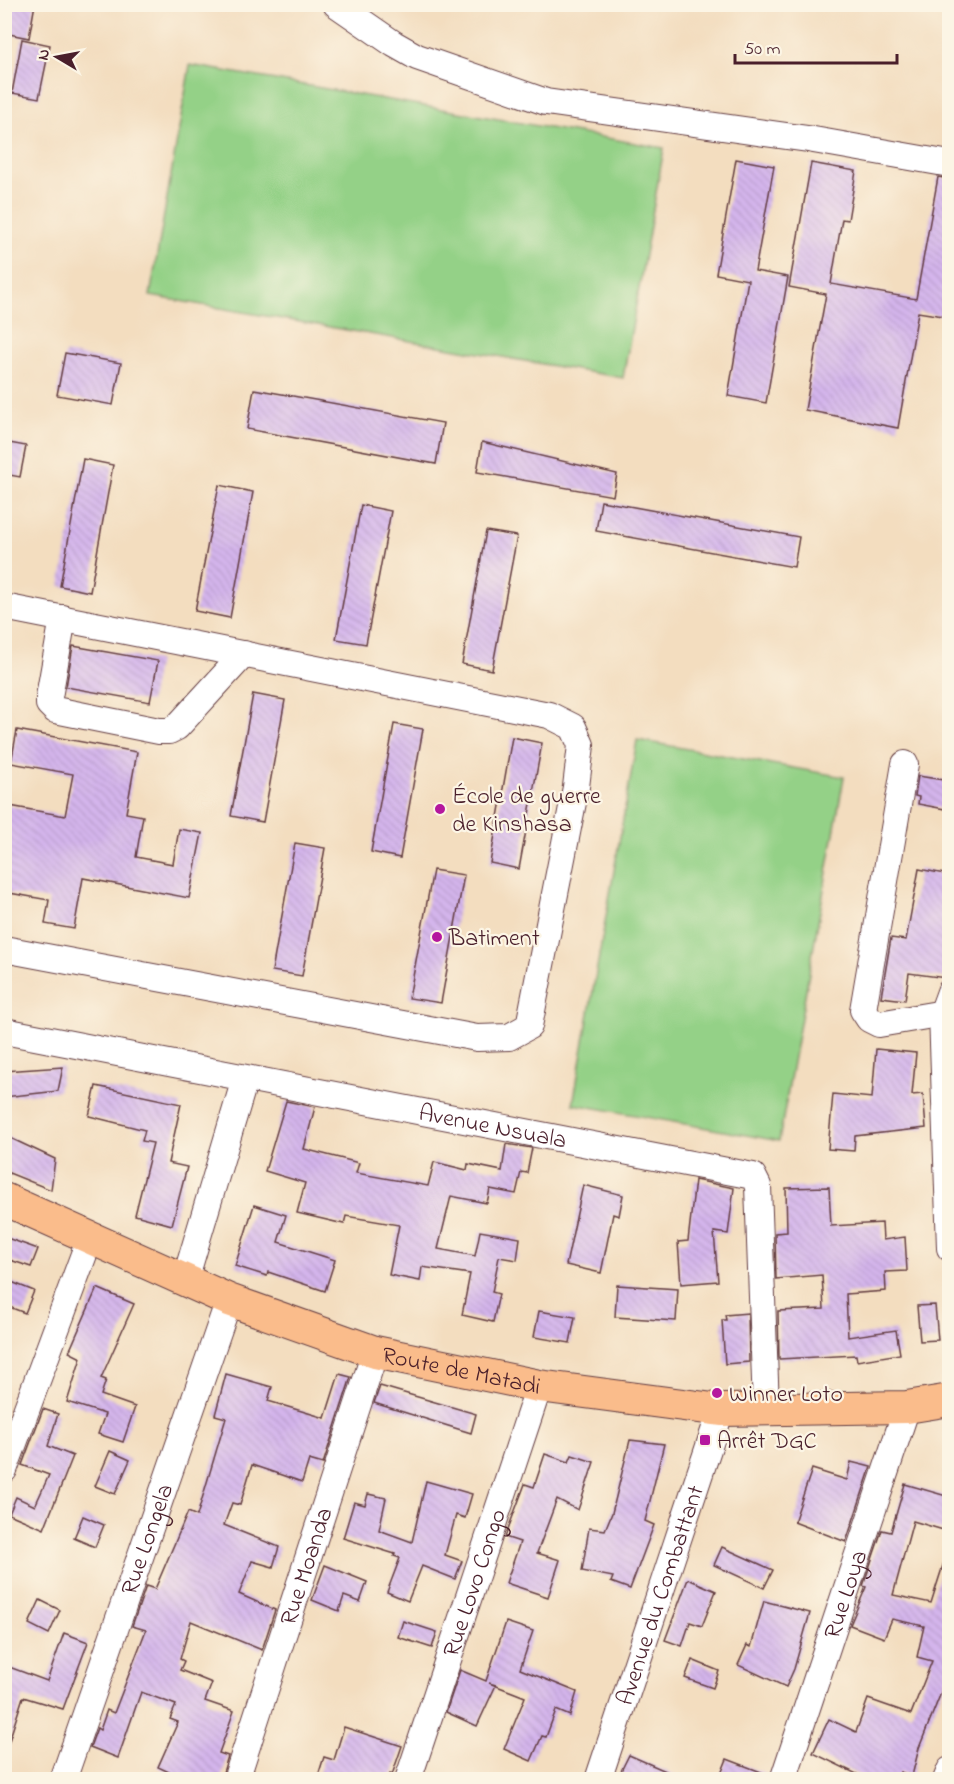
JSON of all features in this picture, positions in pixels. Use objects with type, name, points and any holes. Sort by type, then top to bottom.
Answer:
[{"type":"main road","name":"Route de Matadi","points":[[4,1199],[229,1300],[375,1352],[539,1386],[721,1410],[908,1407],[950,1400]]},
{"type":"street","points":[[336,4],[417,57],[546,102],[808,139],[950,164]]},
{"type":"street","points":[[4,607],[549,715],[573,727],[581,745],[576,787],[529,1026],[509,1037],[477,1038],[4,949]]},
{"type":"street","points":[[63,618],[49,704],[55,710],[159,731],[168,731],[177,727],[244,654]]},
{"type":"street","points":[[905,764],[863,1010],[869,1019],[879,1024],[947,1006],[950,1248]]},
{"type":"street","name":"Avenue Nsuala","points":[[4,1031],[753,1176],[758,1186],[766,1408]]},
{"type":"street","points":[[185,1280],[245,1079]]},
{"type":"street","points":[[4,1470],[90,1238]]},
{"type":"street","name":"Rue Longela","points":[[63,1779],[229,1300]]},
{"type":"street","name":"Rue Moanda","points":[[236,1779],[375,1352]]},
{"type":"street","name":"Rue Lovo Congo","points":[[408,1779],[539,1386]]},
{"type":"street","name":"Rue Loya","points":[[783,1779],[908,1407]]},
{"type":"street","name":"Avenue du Combattant","points":[[598,1779],[721,1410]]},
{"type":"street","points":[[946,1779],[950,1770]]},
{"type":"green space","points":[[190,65],[664,148],[623,378],[150,296]]},
{"type":"green space","points":[[637,740],[844,777],[779,1141],[573,1104]]},
{"type":"building","points":[[4,4],[35,4],[29,38],[4,33]]},
{"type":"building","points":[[22,39],[50,45],[39,98],[12,93]]},
{"type":"building","points":[[736,159],[774,166],[755,271],[788,277],[766,403],[728,396],[748,280],[716,274]]},
{"type":"building","points":[[811,163],[856,171],[848,220],[842,219],[831,284],[916,299],[938,177],[950,179],[950,317],[918,312],[898,428],[805,410],[826,294],[789,287]]},
{"type":"building","points":[[65,353],[121,363],[113,405],[57,395]]},
{"type":"building","points":[[254,389],[443,423],[436,464],[247,429]]},
{"type":"building","points":[[4,442],[26,446],[20,477],[4,474]]},
{"type":"building","points":[[482,442],[617,474],[613,496],[477,472]]},
{"type":"building","points":[[83,459],[113,465],[90,592],[60,586]]},
{"type":"building","points":[[219,485],[253,492],[230,618],[195,611]]},
{"type":"building","points":[[601,501],[799,537],[794,567],[596,531]]},
{"type":"building","points":[[361,505],[391,511],[366,644],[336,639]]},
{"type":"building","points":[[486,531],[517,536],[492,670],[462,664]]},
{"type":"building","points":[[73,646],[158,661],[150,702],[66,687]]},
{"type":"building","points":[[253,694],[285,700],[263,822],[231,816]]},
{"type":"building","points":[[394,724],[423,729],[400,858],[371,852]]},
{"type":"building","points":[[17,730],[137,752],[126,813],[143,816],[136,857],[173,864],[179,829],[202,833],[189,898],[83,878],[74,929],[45,924],[49,900],[4,892],[4,805],[65,816],[73,774],[11,763]]},
{"type":"building","points":[[512,737],[542,743],[519,869],[490,863]]},
{"type":"building","points":[[918,776],[950,781],[950,810],[918,804],[919,797],[915,796]]},
{"type":"building","points":[[295,843],[325,848],[302,976],[272,971]]},
{"type":"building","points":[[919,869],[950,875],[950,951],[946,978],[909,973],[905,1000],[881,997],[891,938],[906,940]]},
{"type":"building","name":"Batiment","points":[[433,870],[464,875],[441,1003],[409,998]]},
{"type":"building","points":[[876,1049],[916,1053],[912,1095],[923,1094],[926,1128],[855,1136],[854,1151],[828,1149],[833,1094],[872,1098]]},
{"type":"building","points":[[63,1067],[58,1091],[4,1097],[4,1071]]},
{"type":"building","points":[[96,1086],[181,1104],[168,1163],[187,1167],[172,1225],[135,1215],[153,1143],[142,1141],[145,1130],[89,1116]]},
{"type":"building","points":[[286,1101],[315,1107],[304,1149],[359,1163],[356,1173],[428,1186],[434,1162],[467,1170],[468,1164],[502,1171],[506,1144],[532,1148],[527,1173],[521,1172],[516,1194],[490,1189],[487,1203],[451,1196],[438,1249],[475,1256],[480,1231],[520,1238],[517,1260],[499,1257],[492,1292],[499,1294],[493,1322],[462,1315],[470,1274],[422,1267],[420,1281],[389,1275],[399,1225],[346,1216],[344,1224],[297,1213],[305,1183],[265,1171]]},
{"type":"building","points":[[4,1135],[55,1159],[51,1190],[4,1171]]},
{"type":"building","points":[[695,1180],[734,1188],[728,1234],[714,1232],[718,1281],[681,1284],[678,1242],[688,1241]]},
{"type":"building","points":[[583,1185],[623,1195],[619,1216],[613,1214],[601,1273],[566,1265]]},
{"type":"building","points":[[829,1187],[831,1226],[882,1223],[883,1240],[905,1237],[907,1271],[885,1272],[886,1291],[846,1294],[848,1337],[896,1330],[900,1354],[857,1361],[856,1355],[779,1359],[778,1311],[824,1309],[822,1275],[776,1279],[775,1233],[787,1232],[786,1188]]},
{"type":"building","points":[[254,1205],[286,1215],[278,1242],[335,1260],[325,1291],[268,1272],[267,1276],[235,1266]]},
{"type":"building","points":[[4,1237],[38,1249],[31,1267],[4,1258]]},
{"type":"building","points":[[9,1281],[34,1291],[25,1313],[4,1305],[4,1292]]},
{"type":"building","points":[[617,1285],[678,1289],[676,1321],[615,1317]]},
{"type":"building","points":[[97,1288],[134,1304],[101,1378],[106,1380],[101,1395],[135,1407],[123,1442],[98,1434],[105,1414],[67,1402],[81,1358],[69,1352]]},
{"type":"building","points":[[935,1305],[938,1340],[920,1341],[917,1306]]},
{"type":"building","points":[[539,1311],[575,1317],[570,1343],[534,1337]]},
{"type":"building","points":[[748,1313],[749,1362],[725,1364],[722,1320],[726,1320],[725,1315]]},
{"type":"building","points":[[226,1374],[272,1387],[268,1401],[325,1418],[339,1374],[351,1377],[323,1464],[309,1460],[302,1482],[252,1465],[240,1505],[232,1503],[224,1525],[279,1547],[273,1567],[252,1561],[239,1594],[275,1610],[262,1650],[191,1621],[180,1659],[184,1661],[180,1670],[212,1683],[205,1701],[234,1711],[219,1753],[228,1756],[221,1779],[169,1779],[171,1773],[158,1767],[178,1722],[170,1719],[176,1705],[141,1692],[118,1758],[90,1747],[97,1728],[100,1730],[107,1710],[114,1713],[146,1630],[132,1626],[146,1586],[155,1589],[188,1512],[197,1516],[226,1418],[215,1415]]},
{"type":"building","points":[[380,1386],[476,1414],[471,1433],[374,1403]]},
{"type":"building","points":[[43,1409],[58,1414],[48,1446],[73,1456],[44,1529],[9,1514],[16,1497],[35,1506],[49,1475],[22,1465]]},
{"type":"building","points":[[630,1440],[664,1444],[645,1521],[654,1525],[630,1589],[611,1582],[613,1577],[582,1571],[589,1528],[605,1530],[612,1513]]},
{"type":"building","points":[[110,1451],[130,1460],[115,1494],[95,1486]]},
{"type":"building","points":[[545,1454],[569,1462],[572,1455],[594,1462],[578,1510],[557,1499],[537,1553],[560,1560],[548,1597],[506,1583],[520,1542],[505,1537],[525,1484],[534,1487]]},
{"type":"building","points":[[851,1462],[871,1467],[846,1542],[794,1522],[812,1469],[847,1480]]},
{"type":"building","points":[[426,1481],[472,1494],[465,1518],[456,1515],[445,1555],[462,1561],[455,1579],[422,1566],[408,1601],[387,1592],[400,1558],[394,1556],[395,1554],[343,1538],[354,1502],[365,1505],[368,1494],[386,1498],[379,1530],[412,1542]]},
{"type":"building","points":[[905,1484],[950,1497],[950,1532],[913,1521],[893,1595],[931,1603],[946,1556],[950,1557],[950,1670],[919,1748],[912,1776],[900,1772],[898,1779],[867,1779],[813,1753],[829,1719],[856,1732],[868,1699],[911,1714],[932,1661],[917,1657],[924,1626],[892,1619],[884,1638],[850,1625],[866,1587],[863,1586],[882,1530],[891,1532]]},
{"type":"building","points":[[83,1516],[104,1525],[95,1547],[74,1538]]},
{"type":"building","points":[[722,1547],[773,1570],[764,1588],[714,1565]]},
{"type":"building","points":[[325,1565],[367,1582],[360,1602],[344,1596],[339,1611],[312,1600]]},
{"type":"building","points":[[688,1579],[716,1591],[702,1626],[690,1622],[682,1646],[665,1640]]},
{"type":"building","points":[[40,1600],[60,1610],[49,1634],[29,1624]]},
{"type":"building","points":[[764,1601],[810,1613],[794,1669],[786,1687],[738,1665],[747,1645],[751,1647]]},
{"type":"building","points":[[403,1621],[437,1632],[432,1648],[398,1637]]},
{"type":"building","points":[[506,1622],[533,1631],[520,1669],[577,1692],[570,1716],[556,1710],[546,1737],[542,1736],[531,1761],[504,1749],[525,1697],[496,1686],[477,1726],[446,1712],[460,1670],[486,1681]]},
{"type":"building","points":[[64,1633],[88,1642],[63,1709],[23,1697],[8,1744],[4,1743],[4,1665],[47,1681]]},
{"type":"building","points":[[692,1660],[719,1671],[713,1688],[685,1678]]},
{"type":"building","points":[[344,1727],[402,1746],[392,1775],[390,1774],[388,1779],[317,1779],[324,1757],[334,1760]]},
{"type":"building","points":[[629,1755],[684,1779],[634,1779],[620,1773]]},
{"type":"building","points":[[727,1759],[769,1775],[768,1779],[719,1779]]},
{"type":"place","name":"École de guerre de Kinshasa","points":[[440,809]]},
{"type":"place","name":"Batiment","points":[[437,937]]},
{"type":"place","name":"Winner Loto","points":[[717,1393]]},
{"type":"place","name":"Arrêt DGC","points":[[705,1440]]}]
